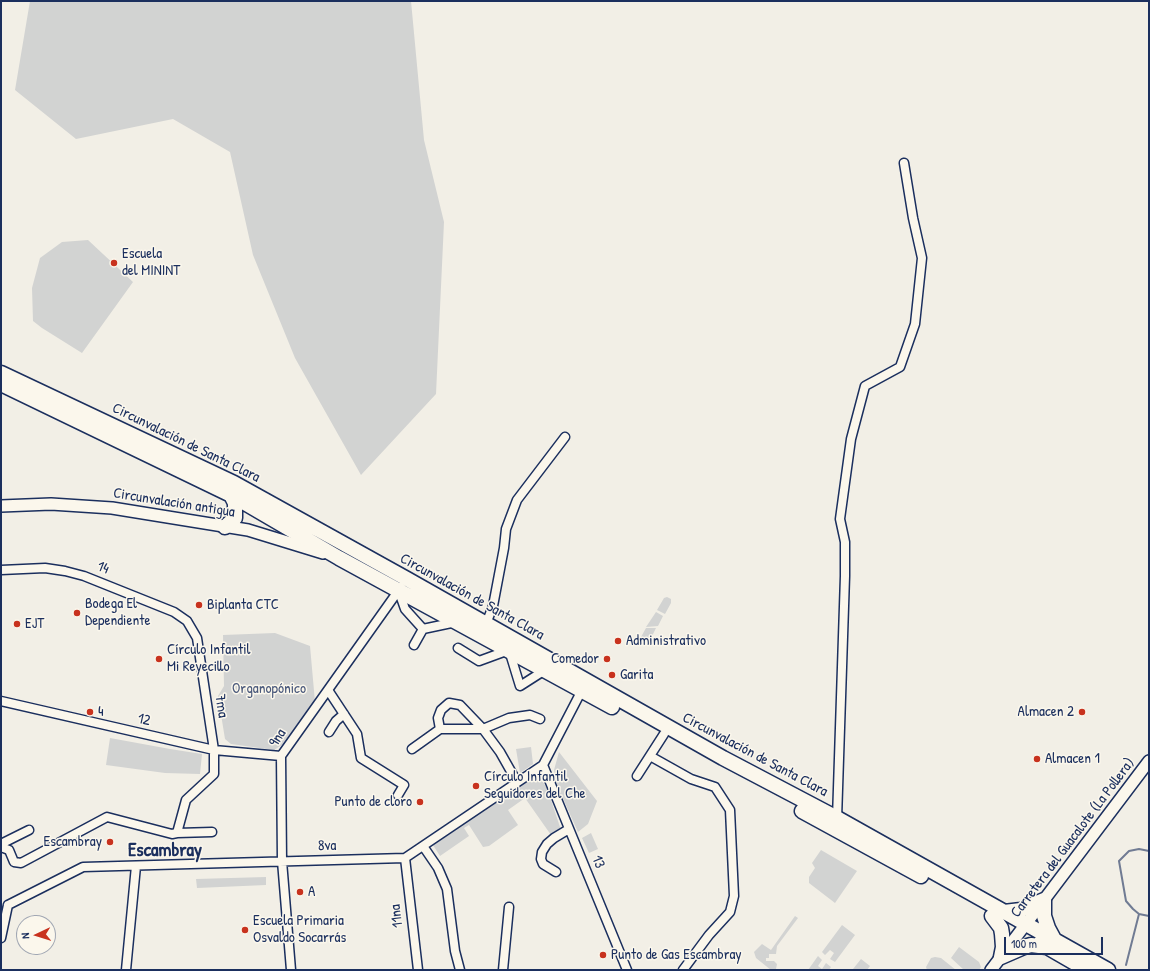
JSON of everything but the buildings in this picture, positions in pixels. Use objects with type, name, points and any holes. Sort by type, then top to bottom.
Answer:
[{"type":"highway","name":"Circunvalación de Santa Clara","points":[[1,373],[234,483],[403,585],[457,622],[664,734],[703,751]]},
{"type":"highway","name":"Circunvalación de Santa Clara","points":[[1,384],[231,495],[339,558],[403,585],[486,624],[703,751],[1051,944],[1108,970]]},
{"type":"highway","points":[[226,526],[234,518],[235,503],[231,495]]},
{"type":"highway","points":[[1044,900],[1044,916],[1051,944],[1031,945],[1001,957],[1003,946],[998,914],[1021,910],[1044,900]]},
{"type":"highway","name":"Circunvalación de Santa Clara","points":[[1051,944],[1086,970]]},
{"type":"street","points":[[837,824],[845,576],[845,542],[840,519],[851,439],[865,386],[900,367],[915,324],[922,258],[913,218],[904,163]]},
{"type":"street","points":[[486,624],[493,606],[506,529],[517,500],[565,437]]},
{"type":"street","name":"Circunvalación antigua","points":[[1,506],[51,504],[112,508],[248,530],[339,558]]},
{"type":"street","name":"14","points":[[1,570],[45,568],[84,576],[174,612],[187,621]]},
{"type":"street","points":[[403,585],[405,609],[423,629]]},
{"type":"street","name":"9na","points":[[291,970],[282,861],[281,756],[403,585]]},
{"type":"street","name":"7ma","points":[[178,832],[186,800],[214,774],[214,750],[197,638],[187,621]]},
{"type":"street","points":[[414,645],[423,629],[457,622]]},
{"type":"street","points":[[458,648],[479,660],[509,650],[520,686],[545,670]]},
{"type":"street","points":[[328,690],[357,734],[361,758],[404,785],[398,796]]},
{"type":"street","points":[[405,858],[543,765],[582,690]]},
{"type":"street","name":"12","points":[[1,701],[214,750],[281,756]]},
{"type":"street","points":[[440,729],[438,718],[441,710],[449,703],[460,705],[483,729],[500,752],[517,782]]},
{"type":"street","points":[[329,732],[336,721],[344,714]]},
{"type":"street","points":[[412,750],[440,729],[483,729],[509,718],[530,715],[540,719]]},
{"type":"street","points":[[637,776],[664,734]]},
{"type":"street","points":[[650,756],[691,779],[716,787],[730,810],[734,896],[730,912],[683,970]]},
{"type":"street","name":"Carretera del Guacalote (La Pollera)","points":[[991,970],[1149,761]]},
{"type":"street","name":"13","points":[[543,765],[627,970]]},
{"type":"street","points":[[29,830],[9,840],[4,847],[14,862],[21,863],[107,817],[172,834],[178,832],[212,832]]},
{"type":"street","points":[[556,872],[543,864],[541,859],[542,852],[547,844],[554,838],[569,829]]},
{"type":"street","points":[[423,846],[438,868],[447,889],[455,951],[460,970]]},
{"type":"street","name":"8va","points":[[5,904],[83,867],[405,858]]},
{"type":"street","name":"11na","points":[[405,858],[418,970]]},
{"type":"street","points":[[126,970],[136,866]]},
{"type":"street","points":[[1,938],[5,904]]},
{"type":"street","points":[[503,970],[509,907]]},
{"type":"green space","points":[[30,1],[411,1],[424,140],[444,222],[436,394],[361,475],[295,358],[253,255],[230,152],[173,119],[76,139],[15,90]]},
{"type":"green space","points":[[88,240],[133,282],[82,353],[33,321],[32,288],[40,258],[62,242]]},
{"type":"green space","points":[[667,597],[671,599],[671,603],[665,614],[657,610],[664,598]]},
{"type":"green space","points":[[656,612],[663,616],[658,626],[646,627]]},
{"type":"green space","points":[[646,628],[656,628],[649,642],[643,641],[641,637]]},
{"type":"green space","name":"Organopónico","points":[[275,633],[310,646],[315,702],[285,743],[274,750],[231,744],[225,739],[218,696],[224,686],[223,635]]},
{"type":"green space","points":[[110,738],[202,754],[200,774],[165,773],[106,765]]},
{"type":"green space","points":[[531,747],[533,764],[520,773],[516,749]]},
{"type":"green space","points":[[559,752],[597,801],[588,824],[578,832],[556,783],[554,770]]},
{"type":"green space","points":[[536,778],[543,782],[547,788],[561,830],[551,835],[525,798],[508,810],[518,825],[489,846],[483,847],[469,825],[464,828],[469,836],[440,856],[433,845],[529,780]]},
{"type":"green space","points":[[591,833],[598,849],[589,853],[582,838]]},
{"type":"green space","points":[[821,850],[857,871],[835,903],[809,883],[809,877],[815,868],[812,863]]},
{"type":"green space","points":[[266,877],[266,885],[197,888],[196,879]]},
{"type":"green space","points":[[795,916],[798,918],[777,946],[776,954],[769,954],[769,958],[766,958],[766,961],[774,961],[777,964],[776,969],[771,970],[756,958],[754,952],[762,944],[771,950]]},
{"type":"green space","points":[[842,925],[855,935],[835,962],[830,959],[834,953],[830,950],[825,955],[822,952]]},
{"type":"green space","points":[[959,947],[979,962],[981,967],[979,970],[964,970],[951,958]]},
{"type":"green space","points":[[818,956],[822,960],[818,966],[822,969],[826,963],[831,967],[829,970],[808,970]]},
{"type":"green space","points":[[931,958],[941,958],[956,970],[927,970],[926,967]]},
{"type":"green space","points":[[861,959],[870,966],[867,970],[853,969]]},
{"type":"waterway","points":[[1126,965],[1139,914],[1126,901],[1119,861],[1129,851],[1139,849],[1149,851]]},
{"type":"waterway","points":[[1139,914],[1149,916]]},
{"type":"place","name":"Escuela del MININT","points":[[114,263]]},
{"type":"place","name":"Biplanta CTC","points":[[199,605]]},
{"type":"place","name":"Bodega El Dependiente","points":[[77,613]]},
{"type":"place","name":"EJT","points":[[17,624]]},
{"type":"place","name":"Administrativo","points":[[618,641]]},
{"type":"place","name":"Círculo Infantil Mi Reyecillo","points":[[159,659]]},
{"type":"place","name":"Comedor","points":[[607,659]]},
{"type":"place","name":"Garita","points":[[612,675]]},
{"type":"place","name":"4","points":[[90,712]]},
{"type":"place","name":"Almacen 2","points":[[1082,712]]},
{"type":"place","name":"Almacen 1","points":[[1037,759]]},
{"type":"place","name":"Círculo Infantil Seguidores del Che","points":[[476,786]]},
{"type":"place","name":"Punto de cloro","points":[[420,802]]},
{"type":"place","name":"Escambray","points":[[110,842]]},
{"type":"place","name":"A","points":[[300,892]]},
{"type":"place","name":"Escuela Primaria Osvaldo Socarrás","points":[[245,930]]},
{"type":"place","name":"Punto de Gas Escambray","points":[[603,955]]},
{"type":"district","name":"Escambray","points":[[165,851]]}]
